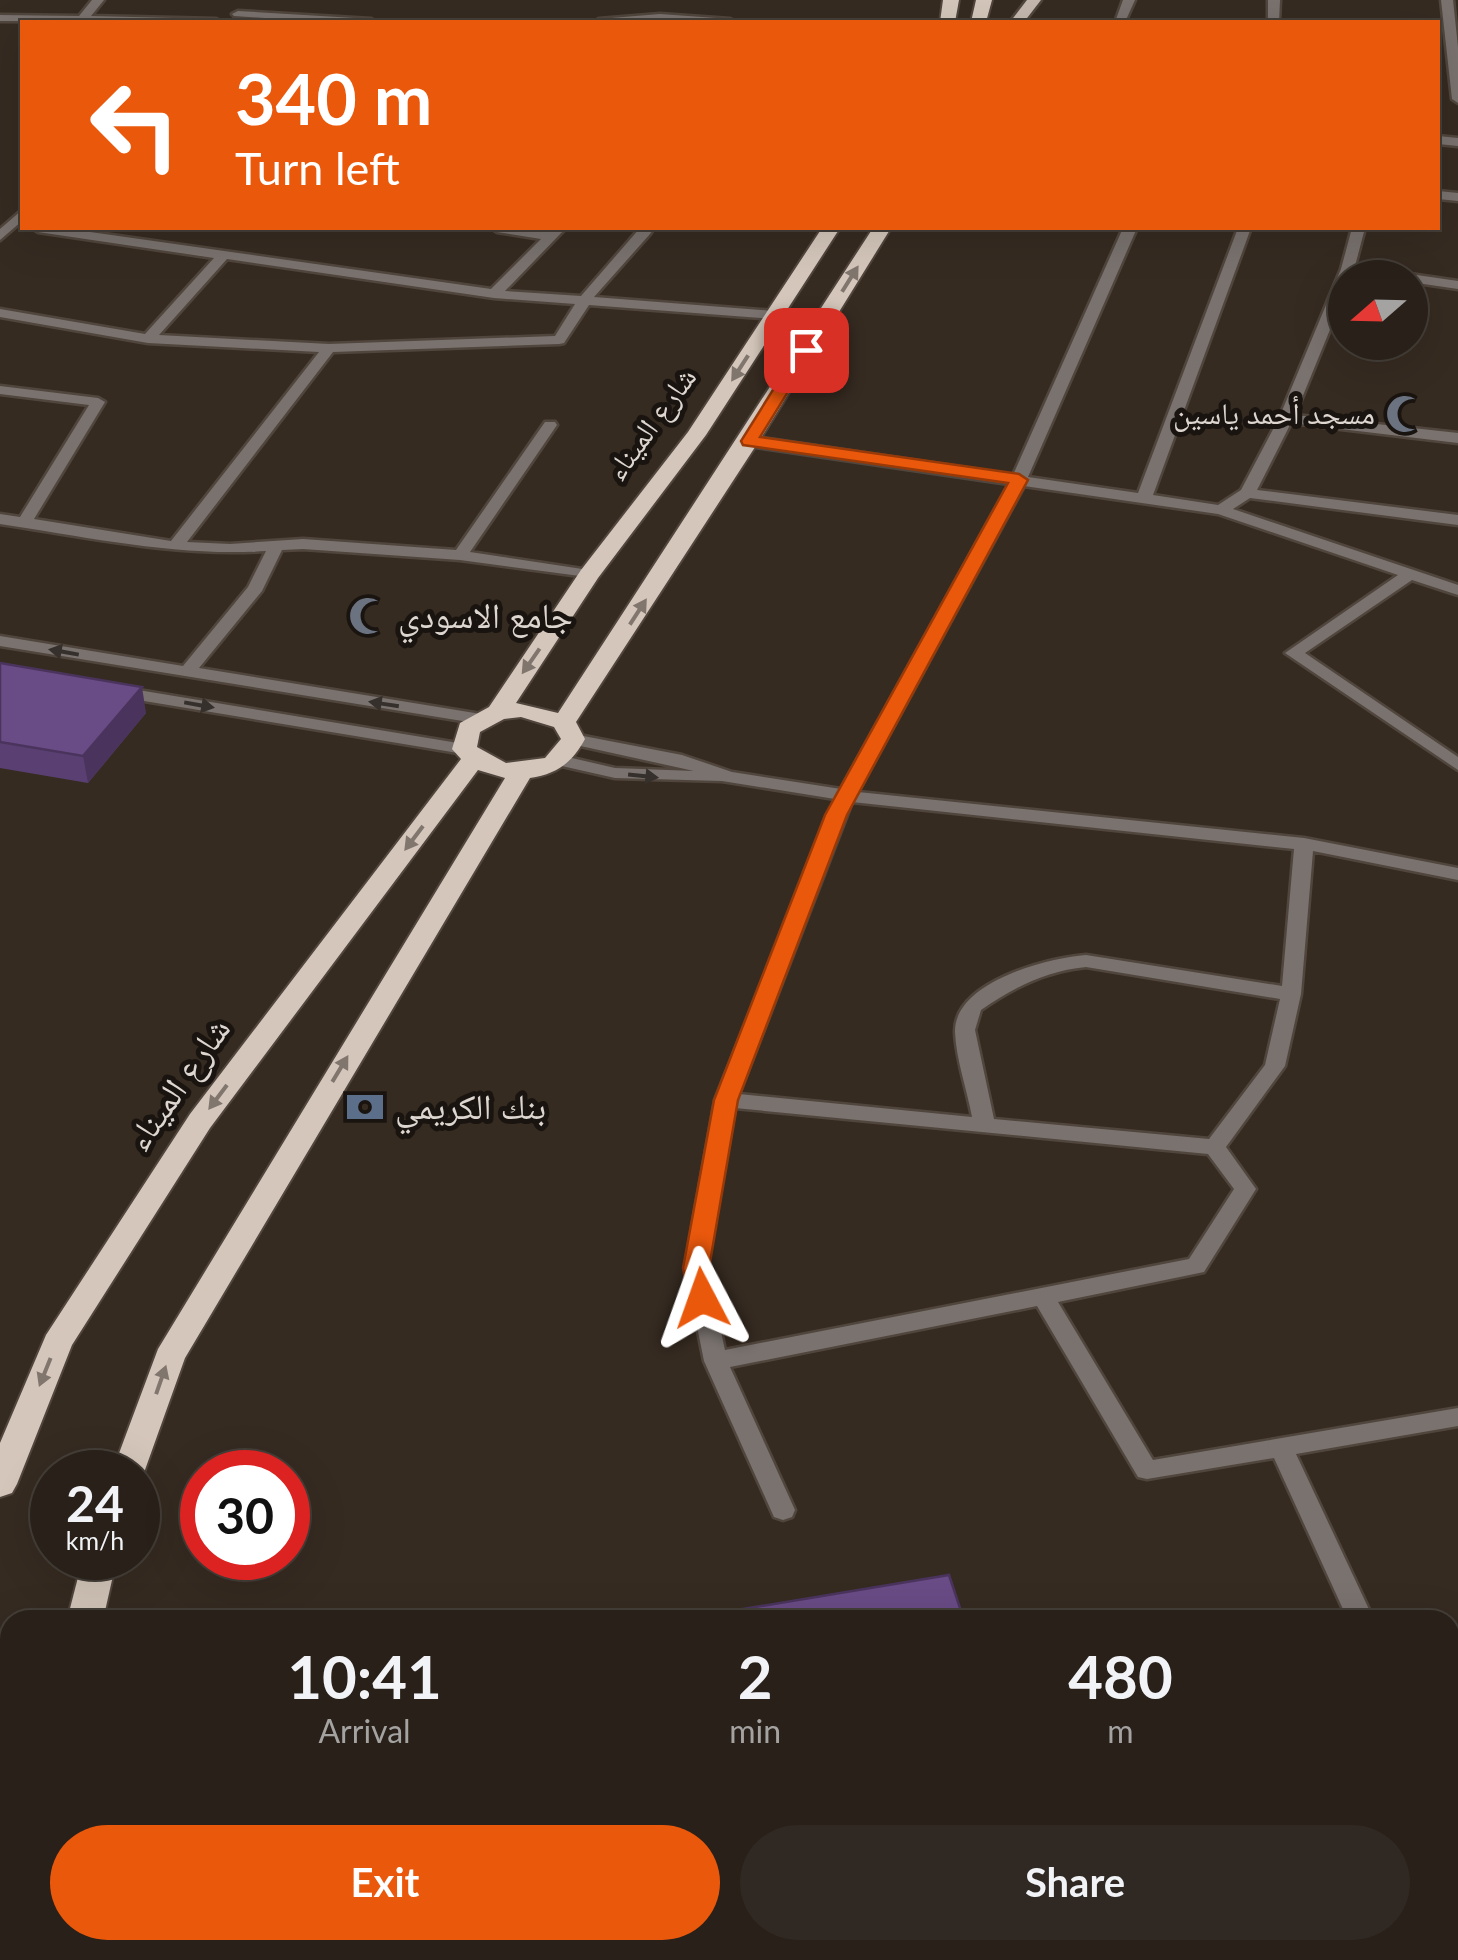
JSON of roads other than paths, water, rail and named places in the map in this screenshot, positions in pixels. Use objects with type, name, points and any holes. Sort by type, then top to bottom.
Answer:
[{"type":"highway","name":"شارع الميناء","points":[[0,1484],[57,1343],[200,1122],[468,755],[468,728],[489,716],[589,575],[696,435],[830,230]]},
{"type":"highway","points":[[136,1450],[169,1357],[521,772],[566,740],[881,230]]},
{"type":"highway","points":[[489,716],[522,710],[566,740]]},
{"type":"highway","points":[[468,755],[494,770],[521,772]]},
{"type":"highway","points":[[87,1610],[95,1580]]},
{"type":"main road","points":[[1018,20],[1034,0]]},
{"type":"street","points":[[0,18],[82,20],[98,0]]},
{"type":"street","points":[[236,18],[248,0]]},
{"type":"street","points":[[1446,0],[1458,99]]},
{"type":"street","points":[[236,18],[303,20]]},
{"type":"street","points":[[623,20],[702,20]]},
{"type":"street","points":[[0,236],[14,222]]},
{"type":"street","points":[[52,230],[494,294],[587,297],[774,315]]},
{"type":"street","points":[[526,230],[556,232]]},
{"type":"street","points":[[783,1510],[716,1360],[696,1268],[726,1100],[836,815],[1019,480],[1129,230]]},
{"type":"street","points":[[1144,499],[1243,230]]},
{"type":"street","points":[[1350,260],[1358,230]]},
{"type":"street","points":[[0,313],[148,339],[328,348],[559,340],[587,297],[645,231]]},
{"type":"street","points":[[494,294],[556,232]]},
{"type":"street","points":[[148,339],[224,254]]},
{"type":"street","points":[[1428,281],[1458,285]]},
{"type":"street","points":[[1221,510],[1247,493],[1286,418],[1328,317]]},
{"type":"street","points":[[176,546],[328,348]]},
{"type":"street","points":[[0,390],[98,402],[24,523]]},
{"type":"street","points":[[1286,418],[1458,438]]},
{"type":"street","points":[[460,555],[550,425]]},
{"type":"street","points":[[750,441],[1221,510],[1458,590]]},
{"type":"street","points":[[1247,493],[1458,520]]},
{"type":"street","points":[[0,519],[176,546],[302,544],[460,555],[589,575]]},
{"type":"street","points":[[187,672],[256,588],[276,547]]},
{"type":"street","points":[[1410,574],[1294,653],[1458,766]]},
{"type":"street","points":[[0,641],[489,716]]},
{"type":"street","points":[[97,688],[468,755]]},
{"type":"street","points":[[566,740],[615,773],[676,779],[728,776]]},
{"type":"street","points":[[566,740],[682,760],[728,776],[848,796],[1304,844],[1458,874]]},
{"type":"street","points":[[1215,1147],[1276,1066],[1291,994],[1304,844]]},
{"type":"street","points":[[984,1122],[965,1030],[972,1006],[1024,975],[1057,962],[1086,961],[1291,994]]},
{"type":"street","points":[[716,1360],[1196,1266],[1245,1190],[1215,1147],[726,1100]]},
{"type":"street","points":[[1043,1296],[1148,1470],[1458,1416]]},
{"type":"street","points":[[1281,1447],[1356,1610]]},
{"type":"place","name":"مسجد أحمد ياسين","points":[[1405,414]]},
{"type":"place","name":"جامع الاسودي","points":[[368,616]]},
{"type":"place","name":"بنك الكريمي","points":[[365,1107]]}]
